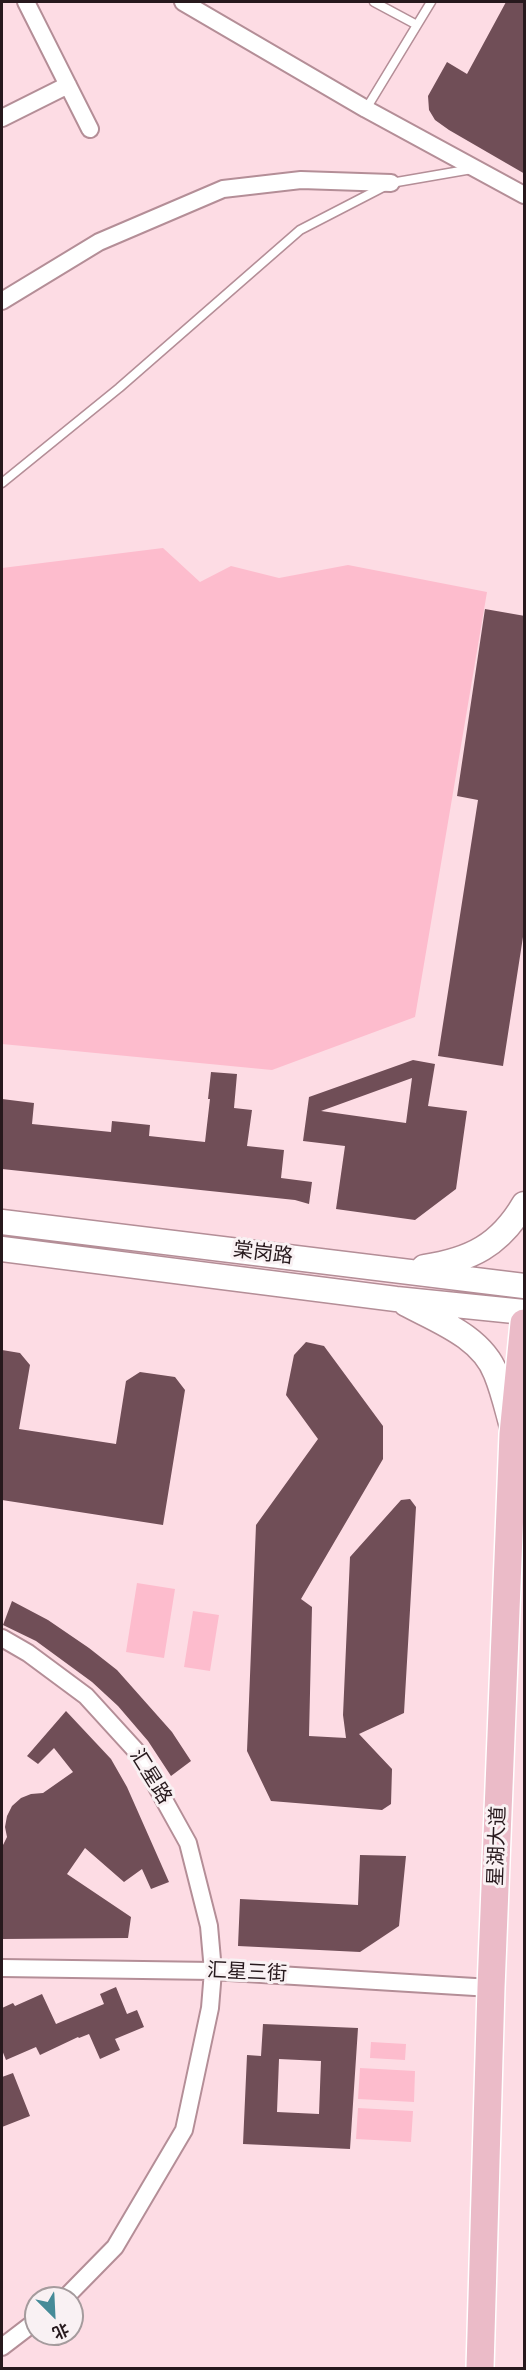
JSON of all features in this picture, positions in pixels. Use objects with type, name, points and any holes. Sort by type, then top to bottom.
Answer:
[{"type":"main road","points":[[399,1270],[446,1263],[474,1254],[495,1241],[513,1224],[525,1204]]},
{"type":"main road","name":"棠岗路","points":[[2,1222],[525,1286]]},
{"type":"main road","points":[[93,1261],[98,1234]]},
{"type":"main road","name":"棠岗路","points":[[2,1249],[396,1299],[525,1312]]},
{"type":"main road","points":[[396,1299],[468,1338],[484,1354],[495,1371],[513,1434]]},
{"type":"main road","name":"星湖大道","points":[[480,2368],[491,1988],[514,1696],[513,1434],[525,1323]]},
{"type":"street","points":[[26,2],[90,129]]},
{"type":"street","points":[[183,2],[366,110],[525,195]]},
{"type":"street","points":[[2,118],[68,85]]},
{"type":"street","points":[[2,301],[99,242],[223,189],[301,180],[391,183]]},
{"type":"street","name":"汇星路","points":[[2,1638],[28,1653],[86,1696],[138,1753],[188,1843],[209,1926],[213,1971],[210,2008],[184,2130],[115,2247],[77,2286]]},
{"type":"street","name":"汇星三街","points":[[2,1968],[213,1971],[491,1988]]},
{"type":"street","points":[[2,2347],[24,2330]]},
{"type":"lane","points":[[374,2],[417,25]]},
{"type":"lane","points":[[366,110],[430,2]]},
{"type":"lane","points":[[2,483],[119,388],[300,230],[391,183],[476,169]]},
{"type":"shaded area","points":[[163,548],[200,582],[231,566],[279,578],[348,565],[487,592],[415,1017],[272,1070],[2,1044],[2,568]]},
{"type":"shaded area","points":[[137,1583],[175,1589],[164,1658],[126,1652]]},
{"type":"shaded area","points":[[193,1611],[219,1615],[210,1671],[184,1667]]},
{"type":"shaded area","points":[[371,2042],[406,2044],[405,2060],[370,2058]]},
{"type":"shaded area","points":[[360,2068],[415,2071],[414,2102],[358,2099]]},
{"type":"shaded area","points":[[358,2108],[413,2111],[411,2142],[356,2139]]},
{"type":"building","points":[[506,2],[525,2],[525,174],[449,130],[435,120],[429,110],[428,96],[447,62],[467,74]]},
{"type":"building","points":[[485,609],[525,616],[525,924],[503,1066],[438,1056],[478,800],[457,796]]},
{"type":"building","points":[[413,1060],[435,1064],[428,1106],[467,1111],[456,1189],[415,1220],[336,1209],[345,1146],[303,1141],[309,1097]],"holes":[[[412,1078],[406,1123],[321,1111]]]},
{"type":"building","points":[[211,1072],[237,1074],[234,1108],[252,1110],[247,1146],[284,1150],[281,1178],[312,1182],[309,1204],[295,1200],[2,1169],[2,1099],[34,1103],[32,1124],[111,1132],[112,1121],[150,1125],[149,1136],[205,1142]]},
{"type":"building","points":[[306,1342],[324,1346],[383,1426],[383,1459],[301,1599],[312,1607],[309,1736],[346,1738],[343,1715],[350,1557],[401,1500],[410,1499],[416,1507],[404,1713],[359,1734],[392,1769],[391,1804],[382,1810],[271,1801],[247,1751],[256,1525],[318,1439],[286,1395],[294,1355]]},
{"type":"building","points":[[2,1350],[20,1353],[30,1365],[19,1429],[116,1444],[126,1381],[140,1372],[175,1377],[185,1390],[163,1525],[2,1500]]},
{"type":"building","points":[[12,1601],[48,1620],[117,1670],[172,1732],[191,1761],[171,1776],[148,1741],[118,1706],[92,1682],[36,1641],[3,1625]]},
{"type":"building","points":[[66,1711],[111,1759],[127,1787],[169,1882],[151,1889],[142,1869],[124,1882],[85,1848],[67,1874],[131,1917],[128,1938],[2,1939],[2,1847],[7,1837],[5,1827],[7,1816],[12,1806],[21,1798],[43,1793],[73,1772],[54,1748],[38,1764],[27,1756]]},
{"type":"building","points":[[360,1855],[406,1856],[399,1926],[360,1952],[238,1946],[240,1899],[358,1905]]},
{"type":"building","points":[[116,1987],[127,2014],[137,2010],[144,2027],[115,2039],[120,2050],[100,2059],[89,2034],[40,2055],[36,2047],[6,2060],[2,2050],[2,2008],[13,2003],[15,2006],[42,1994],[56,2024],[104,2004],[100,1994]]},
{"type":"building","points":[[263,2024],[358,2028],[350,2149],[243,2144],[247,2055],[261,2056]],"holes":[[[279,2059],[321,2061],[319,2114],[277,2112]]]},
{"type":"building","points":[[13,2073],[30,2116],[2,2127],[2,2077]]}]
